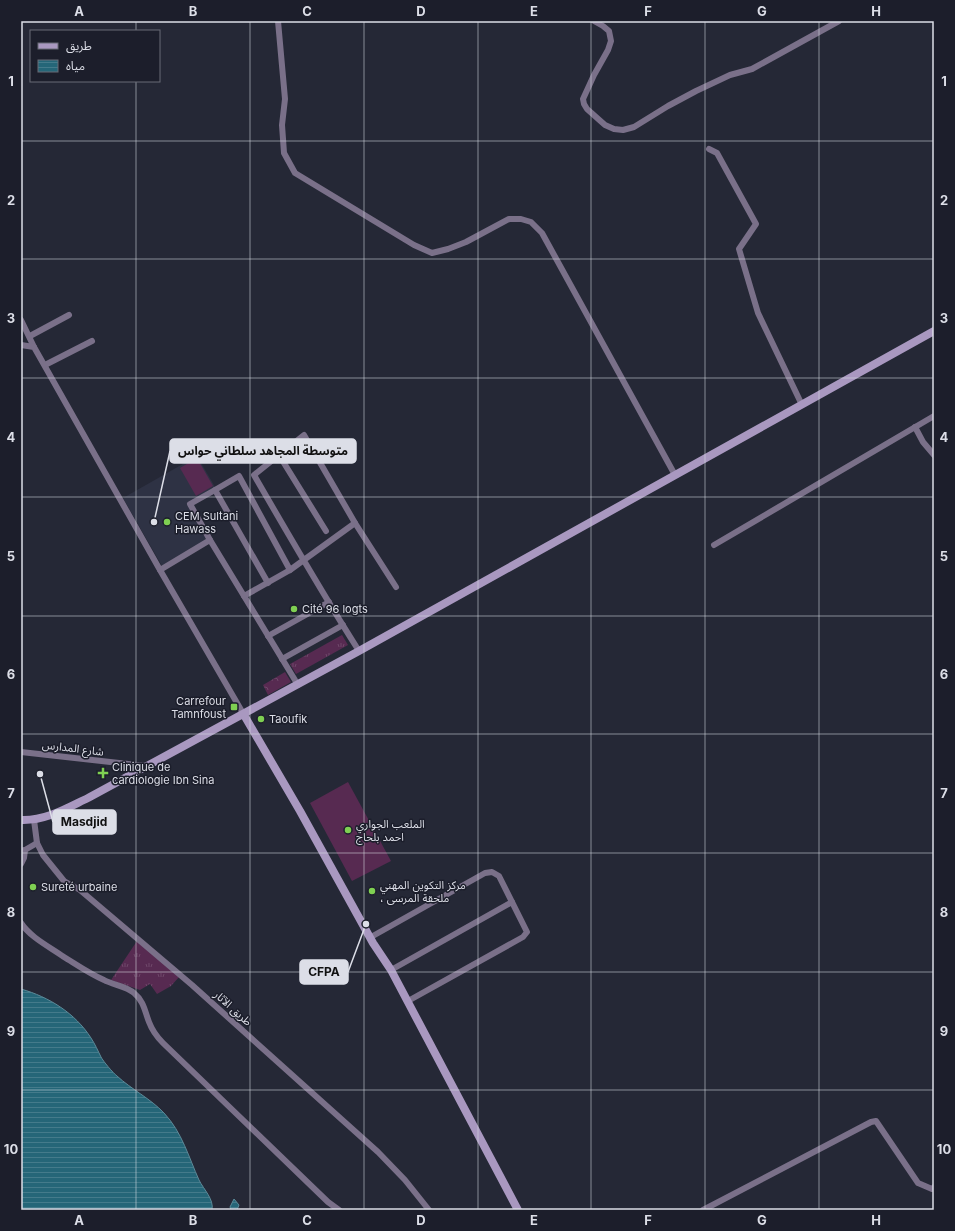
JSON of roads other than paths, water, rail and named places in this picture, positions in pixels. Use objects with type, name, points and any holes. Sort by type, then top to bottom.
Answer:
[{"type":"main road","points":[[21,820],[34,820],[53,815],[244,715],[934,331]]},
{"type":"main road","points":[[244,715],[391,970],[518,1210]]},
{"type":"street","points":[[278,21],[286,99],[282,124],[284,153],[295,174],[414,245],[432,253],[466,242],[509,219],[521,219],[531,222],[542,233],[675,475]]},
{"type":"street","points":[[594,21],[609,31],[611,38],[608,50],[583,99],[584,104],[587,109],[606,125],[614,129],[623,130],[634,127],[668,106],[730,75],[752,69],[839,21]]},
{"type":"street","points":[[709,149],[717,153],[756,224],[739,249],[758,313],[802,404]]},
{"type":"street","points":[[30,336],[68,315]]},
{"type":"street","points":[[21,320],[34,347],[244,715]]},
{"type":"street","points":[[45,365],[92,341]]},
{"type":"street","points":[[21,345],[34,347]]},
{"type":"street","points":[[714,545],[915,427],[933,418]]},
{"type":"street","points":[[915,427],[923,442],[934,455]]},
{"type":"street","points":[[360,651],[329,602],[254,474],[304,435],[355,524],[396,587]]},
{"type":"street","points":[[279,455],[326,531]]},
{"type":"street","points":[[290,570],[239,476],[190,504],[210,540],[298,685]]},
{"type":"street","points":[[215,490],[268,583]]},
{"type":"street","points":[[244,596],[290,570],[355,524]]},
{"type":"street","points":[[160,570],[210,540]]},
{"type":"street","points":[[268,636],[329,602]]},
{"type":"street","points":[[282,658],[343,625]]},
{"type":"street","name":"شارع المدارس","points":[[21,752],[146,766]]},
{"type":"street","name":"طريق الآثار","points":[[34,820],[37,843],[44,855],[64,881],[80,890],[204,995],[378,1152],[405,1180],[429,1210]]},
{"type":"street","points":[[22,856],[37,843]]},
{"type":"street","points":[[371,937],[485,873],[492,872],[499,876],[527,932],[523,937],[408,1001]]},
{"type":"street","points":[[391,970],[512,902]]},
{"type":"street","points":[[21,923],[40,942],[81,968],[115,985],[125,987],[134,992],[145,1006],[150,1024],[155,1034],[163,1043],[266,1144],[328,1202],[339,1210]]},
{"type":"street","points":[[703,1210],[871,1122],[876,1121],[918,1183],[932,1189],[934,1187]]},
{"type":"water","points":[[21,989],[51,1001],[69,1014],[85,1029],[102,1059],[113,1072],[164,1113],[176,1128],[199,1180],[212,1202],[212,1210],[21,1210]]},
{"type":"water","points":[[234,1199],[239,1205],[237,1210],[231,1210],[230,1207]]},
{"type":"place","name":"متوسطة المجاهد سلطاني حواس","points":[[154,522]]},
{"type":"place","name":"CEM Sultani Hawass","points":[[167,522]]},
{"type":"place","name":"Cité 96 logts","points":[[294,609]]},
{"type":"place","name":"Carrefour Tamnfoust","points":[[234,707]]},
{"type":"place","name":"Taoufik","points":[[261,719]]},
{"type":"place","name":"Clinique de cardiologie Ibn Sina","points":[[103,773]]},
{"type":"place","name":"Masdjid","points":[[40,774]]},
{"type":"place","name":"الملعب الجواري احمد بلحاج","points":[[348,830]]},
{"type":"place","name":"Sureté urbaine","points":[[33,887]]},
{"type":"place","name":"مركز التكوين المهني ، ملحقة المرسى","points":[[372,891]]},
{"type":"place","name":"CFPA","points":[[366,924]]}]
